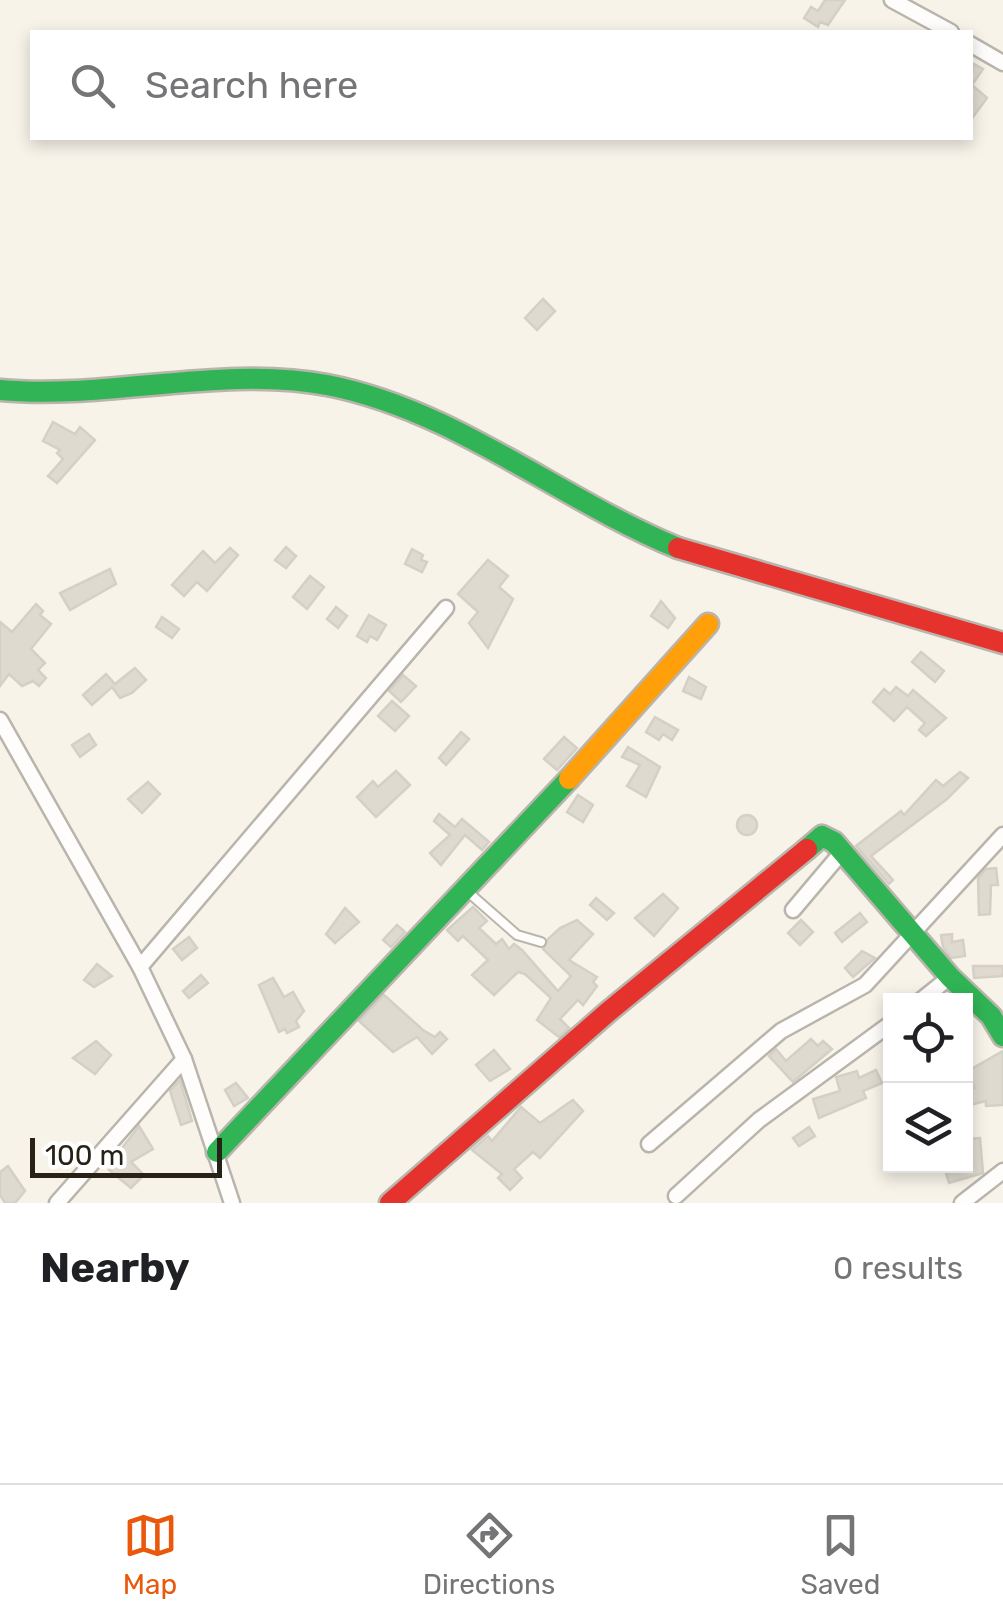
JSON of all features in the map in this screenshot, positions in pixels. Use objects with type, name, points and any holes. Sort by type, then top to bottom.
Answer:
[{"type":"street","points":[[892,0],[946,30]]},
{"type":"street","points":[[973,46],[1003,64]]},
{"type":"street","points":[[0,390],[107,394],[264,380],[324,385],[384,400],[436,421],[665,543],[718,562],[931,618],[1003,643]]},
{"type":"street","points":[[140,967],[446,608]]},
{"type":"street","points":[[217,1152],[462,887],[562,787],[708,624]]},
{"type":"street","points":[[0,720],[140,967],[184,1059],[232,1203]]},
{"type":"street","points":[[648,1144],[781,1031],[866,985],[913,928],[1003,835]]},
{"type":"street","points":[[390,1203],[814,839],[828,837],[913,928],[950,977],[991,1016],[1003,1036]]},
{"type":"street","points":[[793,910],[842,852]]},
{"type":"street","points":[[929,993],[950,977]]},
{"type":"street","points":[[676,1196],[759,1120],[883,1029]]},
{"type":"street","points":[[57,1203],[184,1059]]},
{"type":"street","points":[[962,1203],[1003,1171]]},
{"type":"lane","points":[[462,887],[517,935],[541,942]]},
{"type":"building","points":[[825,0],[845,0],[828,25],[820,22],[818,27],[804,18],[811,7],[818,11]]},
{"type":"building","points":[[973,66],[983,69],[973,84]]},
{"type":"building","points":[[973,86],[987,98],[973,117]]},
{"type":"building","points":[[543,299],[555,311],[537,330],[525,318]]},
{"type":"building","points":[[53,422],[75,434],[80,427],[95,440],[57,483],[48,476],[63,459],[57,453],[60,450],[43,441]]},
{"type":"building","points":[[286,547],[296,556],[286,568],[275,560]]},
{"type":"building","points":[[230,548],[238,555],[207,591],[197,582],[184,596],[172,585],[203,551],[215,563]]},
{"type":"building","points":[[412,549],[427,562],[422,572],[405,564]]},
{"type":"building","points":[[488,560],[508,576],[499,587],[513,599],[488,648],[469,623],[478,612],[458,594]]},
{"type":"building","points":[[110,569],[116,584],[70,610],[60,593]]},
{"type":"building","points":[[310,576],[324,587],[307,609],[293,597]]},
{"type":"building","points":[[661,601],[675,618],[668,628],[651,616]]},
{"type":"building","points":[[36,604],[43,611],[40,615],[51,624],[31,649],[45,663],[38,670],[46,678],[39,686],[33,681],[22,686],[9,674],[0,686],[0,622],[12,632]]},
{"type":"building","points":[[336,607],[347,616],[338,628],[327,619]]},
{"type":"building","points":[[369,615],[386,625],[377,640],[370,636],[367,642],[357,636]]},
{"type":"building","points":[[162,617],[179,629],[172,638],[156,627]]},
{"type":"building","points":[[921,652],[944,671],[935,682],[912,662]]},
{"type":"building","points":[[135,668],[146,680],[132,693],[120,698],[112,687],[92,705],[83,695],[106,674],[115,684]]},
{"type":"building","points":[[403,675],[416,686],[401,702],[389,691]]},
{"type":"building","points":[[689,677],[706,687],[701,699],[683,691]]},
{"type":"building","points":[[896,687],[908,696],[913,690],[946,718],[926,736],[919,730],[925,723],[907,707],[894,721],[873,702],[884,689],[890,694]]},
{"type":"building","points":[[392,701],[409,716],[395,731],[378,716]]},
{"type":"building","points":[[655,717],[678,730],[672,740],[663,734],[659,740],[646,732]]},
{"type":"building","points":[[461,732],[469,739],[446,765],[439,758]]},
{"type":"building","points":[[89,734],[96,745],[80,757],[72,745]]},
{"type":"building","points":[[564,737],[577,748],[557,770],[544,759]]},
{"type":"building","points":[[628,747],[660,767],[646,797],[627,786],[640,765],[622,757]]},
{"type":"building","points":[[396,771],[410,785],[376,817],[357,797],[373,781],[378,787]]},
{"type":"building","points":[[960,772],[968,778],[947,799],[871,856],[893,880],[889,884],[856,846],[901,811],[904,815],[936,780],[943,786]]},
{"type":"building","points":[[148,782],[160,794],[142,813],[128,799]]},
{"type":"building","points":[[578,795],[593,805],[583,822],[567,812]]},
{"type":"building","points":[[439,814],[455,827],[462,819],[489,842],[482,850],[465,835],[441,865],[430,853],[450,835],[434,821]]},
{"type":"building","points":[[747,815],[757,825],[747,835],[737,825]]},
{"type":"building","points":[[996,868],[998,885],[991,885],[990,914],[979,915],[978,878],[986,869]]},
{"type":"building","points":[[663,894],[678,908],[654,936],[635,918]]},
{"type":"building","points":[[596,898],[614,913],[607,920],[590,905]]},
{"type":"building","points":[[473,907],[487,921],[479,928],[496,944],[502,939],[509,949],[514,944],[522,950],[558,991],[571,976],[543,949],[548,939],[577,920],[593,934],[569,960],[597,977],[593,982],[597,986],[583,1005],[578,1000],[560,1019],[569,1028],[559,1037],[537,1020],[551,998],[525,974],[518,972],[494,995],[472,975],[488,960],[463,936],[458,941],[447,930]]},
{"type":"building","points":[[345,908],[359,922],[335,943],[326,934]]},
{"type":"building","points":[[860,913],[867,922],[842,942],[835,933]]},
{"type":"building","points":[[801,920],[813,932],[800,945],[788,933]]},
{"type":"building","points":[[397,925],[405,932],[391,947],[383,940]]},
{"type":"building","points":[[952,934],[952,942],[963,940],[965,956],[951,958],[943,947],[941,935]]},
{"type":"building","points":[[189,937],[197,948],[182,960],[173,949]]},
{"type":"building","points":[[862,951],[875,958],[853,977],[845,968]]},
{"type":"building","points":[[97,964],[112,976],[94,987],[84,980]]},
{"type":"building","points":[[973,966],[1003,966],[1003,976],[974,978]]},
{"type":"building","points":[[201,975],[208,983],[189,998],[183,991]]},
{"type":"building","points":[[273,978],[284,997],[293,992],[304,1011],[296,1021],[299,1027],[287,1033],[285,1029],[279,1032],[259,985]]},
{"type":"building","points":[[384,995],[423,1030],[435,1037],[440,1032],[447,1039],[432,1054],[417,1037],[393,1052],[359,1021]]},
{"type":"building","points":[[811,1039],[818,1046],[823,1041],[832,1049],[793,1082],[769,1056],[776,1049],[786,1061]]},
{"type":"building","points":[[96,1041],[111,1055],[95,1074],[73,1058]]},
{"type":"building","points":[[494,1050],[510,1069],[490,1081],[476,1065]]},
{"type":"building","points":[[1003,1051],[1003,1105],[986,1106],[986,1101],[973,1104],[973,1068]]},
{"type":"building","points":[[876,1070],[882,1083],[863,1091],[866,1098],[819,1118],[813,1099],[840,1091],[836,1077],[857,1071],[859,1078]]},
{"type":"building","points":[[180,1080],[192,1121],[181,1125],[170,1091]]},
{"type":"building","points":[[236,1083],[248,1098],[234,1106],[225,1090]]},
{"type":"building","points":[[573,1100],[583,1111],[540,1158],[533,1152],[514,1169],[522,1178],[510,1190],[498,1178],[502,1174],[472,1150],[488,1136],[492,1141],[521,1107],[540,1123]]},
{"type":"building","points":[[139,1126],[153,1149],[131,1162],[144,1175],[131,1188],[109,1170],[123,1156],[119,1152]]},
{"type":"building","points":[[809,1127],[815,1136],[799,1146],[793,1138]]},
{"type":"building","points":[[973,1138],[980,1138],[983,1173],[949,1183],[946,1173],[973,1173]]},
{"type":"building","points":[[8,1166],[25,1191],[15,1203],[5,1203],[0,1195],[0,1172]]},
{"type":"traffic: fast","points":[[0,390],[82,391],[246,379],[327,385],[420,414],[678,548]]},
{"type":"traffic: fast","points":[[217,1152],[569,779]]},
{"type":"traffic: fast","points":[[807,849],[822,836],[834,842],[950,977],[991,1016],[1003,1036]]},
{"type":"traffic: slow","points":[[569,779],[708,624]]},
{"type":"traffic: jam","points":[[678,548],[1003,643]]},
{"type":"traffic: jam","points":[[390,1203],[608,1012],[807,849]]}]
